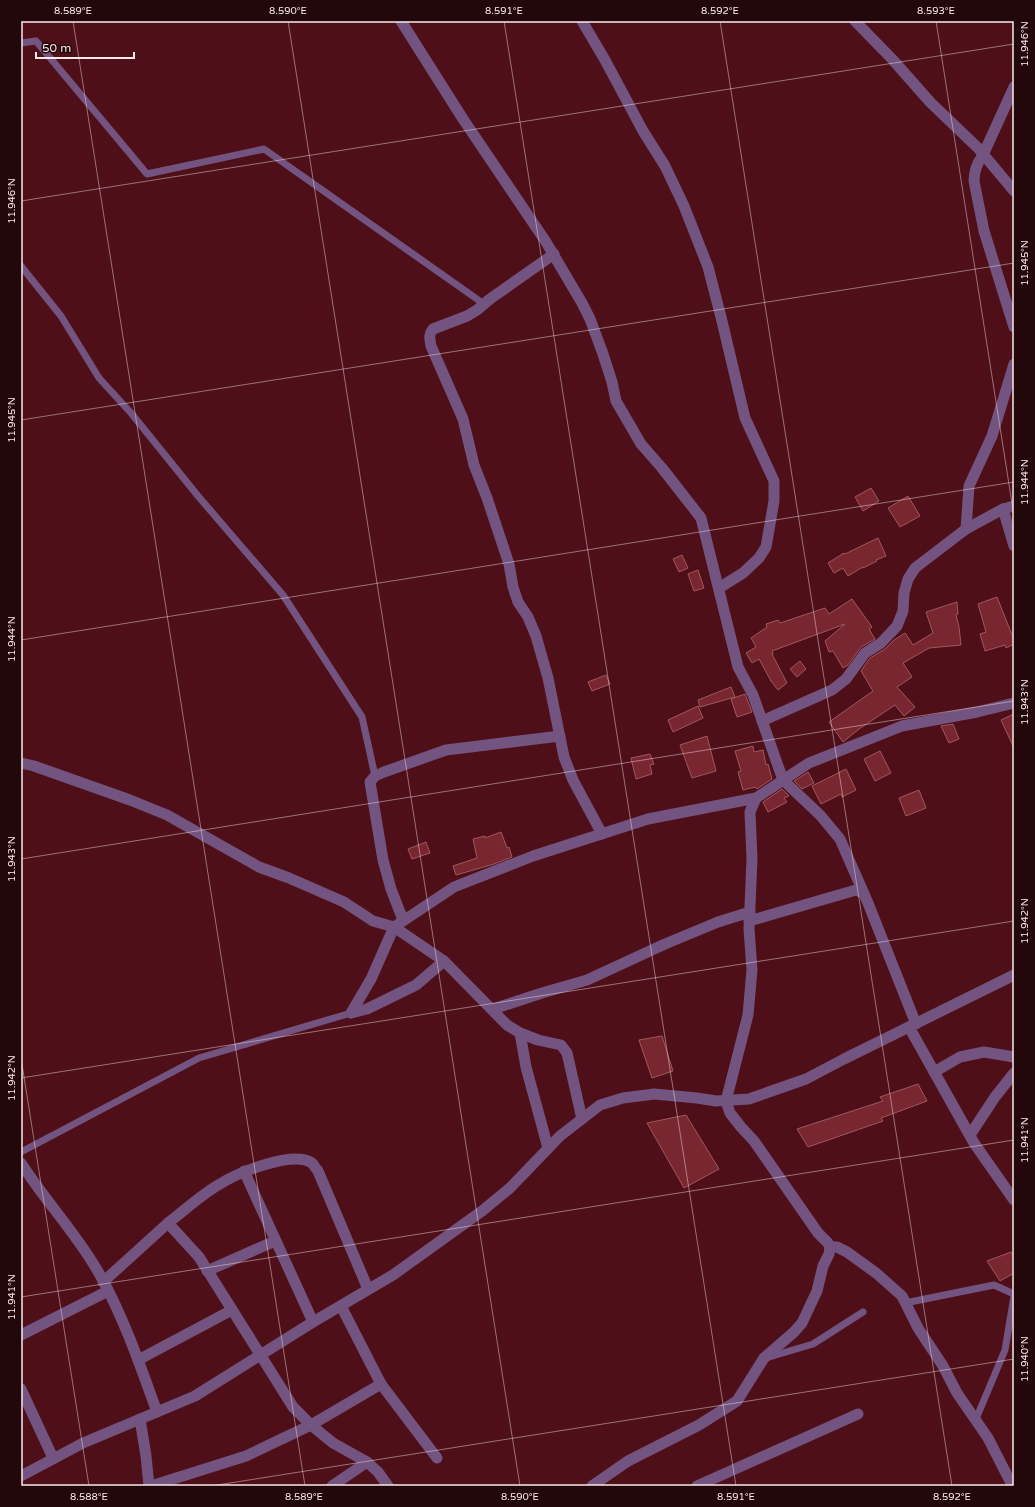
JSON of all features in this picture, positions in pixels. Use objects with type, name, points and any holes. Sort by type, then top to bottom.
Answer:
[{"type":"street","points":[[401,21],[554,254],[590,319],[612,382],[616,401],[641,444],[701,518],[738,667],[754,695],[783,780],[820,815],[840,838],[863,893],[913,1025],[934,1072],[970,1135],[1013,1196]]},
{"type":"street","points":[[582,21],[605,60],[643,131],[665,166],[684,206],[708,267],[722,317],[745,418],[774,482],[774,501],[766,546],[759,558],[742,573],[719,588]]},
{"type":"street","points":[[855,21],[893,60],[930,102],[978,148],[1014,191]]},
{"type":"street","points":[[1014,87],[983,155],[977,162],[974,173],[974,181],[984,231],[1014,327]]},
{"type":"street","points":[[554,254],[467,316],[433,329],[429,336],[431,346],[463,419],[474,465],[487,498],[509,564],[513,587],[518,602],[528,617],[536,636],[548,678],[564,757],[573,780],[602,834]]},
{"type":"street","points":[[966,529],[969,486],[992,436],[1014,364]]},
{"type":"street","points":[[762,721],[832,690],[846,679],[865,653],[881,643],[897,626],[903,611],[904,593],[908,579],[915,568],[966,529],[1003,509],[1014,506]]},
{"type":"street","points":[[1003,509],[1014,546]]},
{"type":"street","points":[[350,1013],[370,979],[398,924],[454,887],[533,856],[648,819],[756,798],[809,763],[902,726],[977,712],[1014,703]]},
{"type":"street","points":[[398,924],[383,860],[370,789],[370,782],[375,776],[446,750],[560,736]]},
{"type":"street","points":[[21,764],[34,766],[168,815],[258,867],[290,878],[344,902],[373,921],[398,924],[444,961],[507,1025],[520,1033],[538,1040],[561,1045],[567,1053],[582,1119]]},
{"type":"street","points":[[592,1486],[628,1461],[699,1425],[737,1401],[764,1358],[794,1332],[802,1323],[817,1291],[823,1266],[829,1254],[830,1247],[828,1243],[818,1233],[754,1141],[730,1112],[726,1101],[748,1016],[752,970],[749,917],[752,859],[750,812],[756,798]]},
{"type":"street","points":[[493,1010],[542,993],[587,980],[665,944],[718,922],[749,917],[856,890],[863,893]]},
{"type":"street","points":[[350,1013],[367,1009],[416,985],[444,961]]},
{"type":"street","points":[[21,1476],[83,1443],[195,1396],[260,1354],[393,1275],[482,1211],[510,1188],[560,1136],[600,1105],[623,1098],[654,1094],[716,1101],[749,1099],[806,1079],[1014,975]]},
{"type":"street","points":[[520,1033],[526,1067],[548,1148]]},
{"type":"street","points":[[934,1072],[960,1057],[984,1052],[1014,1057]]},
{"type":"street","points":[[970,1135],[995,1097],[1014,1073]]},
{"type":"street","points":[[21,1335],[106,1287],[168,1222],[219,1184],[244,1171],[278,1161],[302,1160],[313,1163],[318,1171],[368,1289]]},
{"type":"street","points":[[21,1163],[87,1255],[106,1287],[125,1326],[157,1412]]},
{"type":"street","points":[[244,1171],[313,1322]]},
{"type":"street","points":[[168,1222],[199,1257],[293,1407],[311,1425],[333,1443],[367,1462],[378,1472],[388,1486]]},
{"type":"street","points":[[207,1271],[275,1241]]},
{"type":"street","points":[[830,1247],[837,1247],[847,1252],[876,1273],[902,1296],[918,1328],[943,1366],[956,1393],[976,1419],[988,1438],[1014,1486]]},
{"type":"street","points":[[341,1306],[381,1384],[437,1458]]},
{"type":"street","points":[[138,1360],[232,1310]]},
{"type":"street","points":[[140,1419],[150,1486],[246,1456],[311,1425],[381,1384]]},
{"type":"street","points":[[21,1389],[53,1458]]},
{"type":"street","points":[[697,1486],[858,1414]]},
{"type":"street","points":[[332,1486],[367,1462]]},
{"type":"lane","points":[[21,44],[36,41],[147,174],[264,149],[484,304]]},
{"type":"lane","points":[[21,266],[61,316],[99,378],[131,413],[198,496],[283,595],[362,716],[375,776]]},
{"type":"lane","points":[[21,1152],[199,1058],[350,1013]]},
{"type":"lane","points":[[905,1303],[994,1284],[1014,1295],[1005,1350],[976,1419]]},
{"type":"lane","points":[[764,1358],[813,1344],[863,1312]]},
{"type":"building","points":[[871,488],[879,501],[863,511],[855,497]]},
{"type":"building","points":[[908,496],[920,516],[900,527],[888,508]]},
{"type":"building","points":[[878,538],[886,556],[848,576],[843,568],[834,573],[828,563],[844,553],[845,554]]},
{"type":"building","points":[[682,555],[688,568],[679,572],[673,559]]},
{"type":"building","points":[[698,570],[704,588],[694,591],[688,574]]},
{"type":"building","points":[[997,597],[1014,640],[1014,644],[1006,648],[1005,645],[985,651],[980,634],[986,632],[978,604]]},
{"type":"building","points":[[852,599],[872,627],[869,629],[875,639],[861,647],[848,665],[843,668],[833,651],[829,652],[825,641],[845,624],[772,651],[772,654],[787,683],[778,690],[771,681],[759,659],[752,663],[746,653],[756,647],[751,638],[767,627],[766,624],[778,620],[780,623],[825,608],[829,614]]},
{"type":"building","points":[[957,602],[958,614],[956,615],[961,645],[929,648],[903,663],[912,677],[897,687],[915,707],[904,716],[895,705],[859,729],[843,742],[829,722],[873,691],[861,671],[870,658],[885,649],[894,640],[905,633],[913,645],[933,633],[926,612]]},
{"type":"building","points":[[800,661],[806,669],[797,677],[790,669]]},
{"type":"building","points":[[606,675],[610,684],[592,691],[588,682]]},
{"type":"building","points":[[731,687],[735,697],[700,707],[698,700]]},
{"type":"building","points":[[745,694],[752,712],[737,717],[731,699]]},
{"type":"building","points":[[698,706],[703,718],[673,732],[668,720]]},
{"type":"building","points":[[1014,714],[1014,748],[1001,720]]},
{"type":"building","points":[[953,724],[959,739],[949,743],[941,726]]},
{"type":"building","points":[[707,736],[716,771],[692,778],[680,745]]},
{"type":"building","points":[[753,746],[754,752],[763,750],[766,765],[768,764],[772,779],[757,789],[755,787],[743,790],[738,772],[741,771],[735,751]]},
{"type":"building","points":[[880,751],[891,773],[875,781],[864,759]]},
{"type":"building","points":[[650,754],[654,764],[650,765],[652,774],[636,779],[631,758]]},
{"type":"building","points":[[846,769],[856,790],[842,797],[841,794],[821,804],[812,786]]},
{"type":"building","points":[[808,772],[814,783],[802,789],[794,781]]},
{"type":"building","points":[[782,789],[789,796],[784,798],[787,802],[768,812],[763,802]]},
{"type":"building","points":[[919,790],[926,808],[906,816],[899,798]]},
{"type":"building","points":[[501,832],[507,848],[509,847],[512,857],[456,875],[453,866],[477,858],[473,839],[485,836],[485,838]]},
{"type":"building","points":[[426,842],[430,853],[412,859],[408,849]]},
{"type":"building","points":[[662,1036],[673,1071],[652,1078],[639,1040]]},
{"type":"building","points":[[918,1084],[927,1101],[881,1118],[883,1121],[808,1147],[797,1129],[883,1101],[880,1097]]},
{"type":"building","points":[[686,1115],[719,1169],[684,1188],[647,1123]]},
{"type":"building","points":[[1011,1252],[1014,1257],[1014,1273],[1000,1281],[987,1261]]}]
